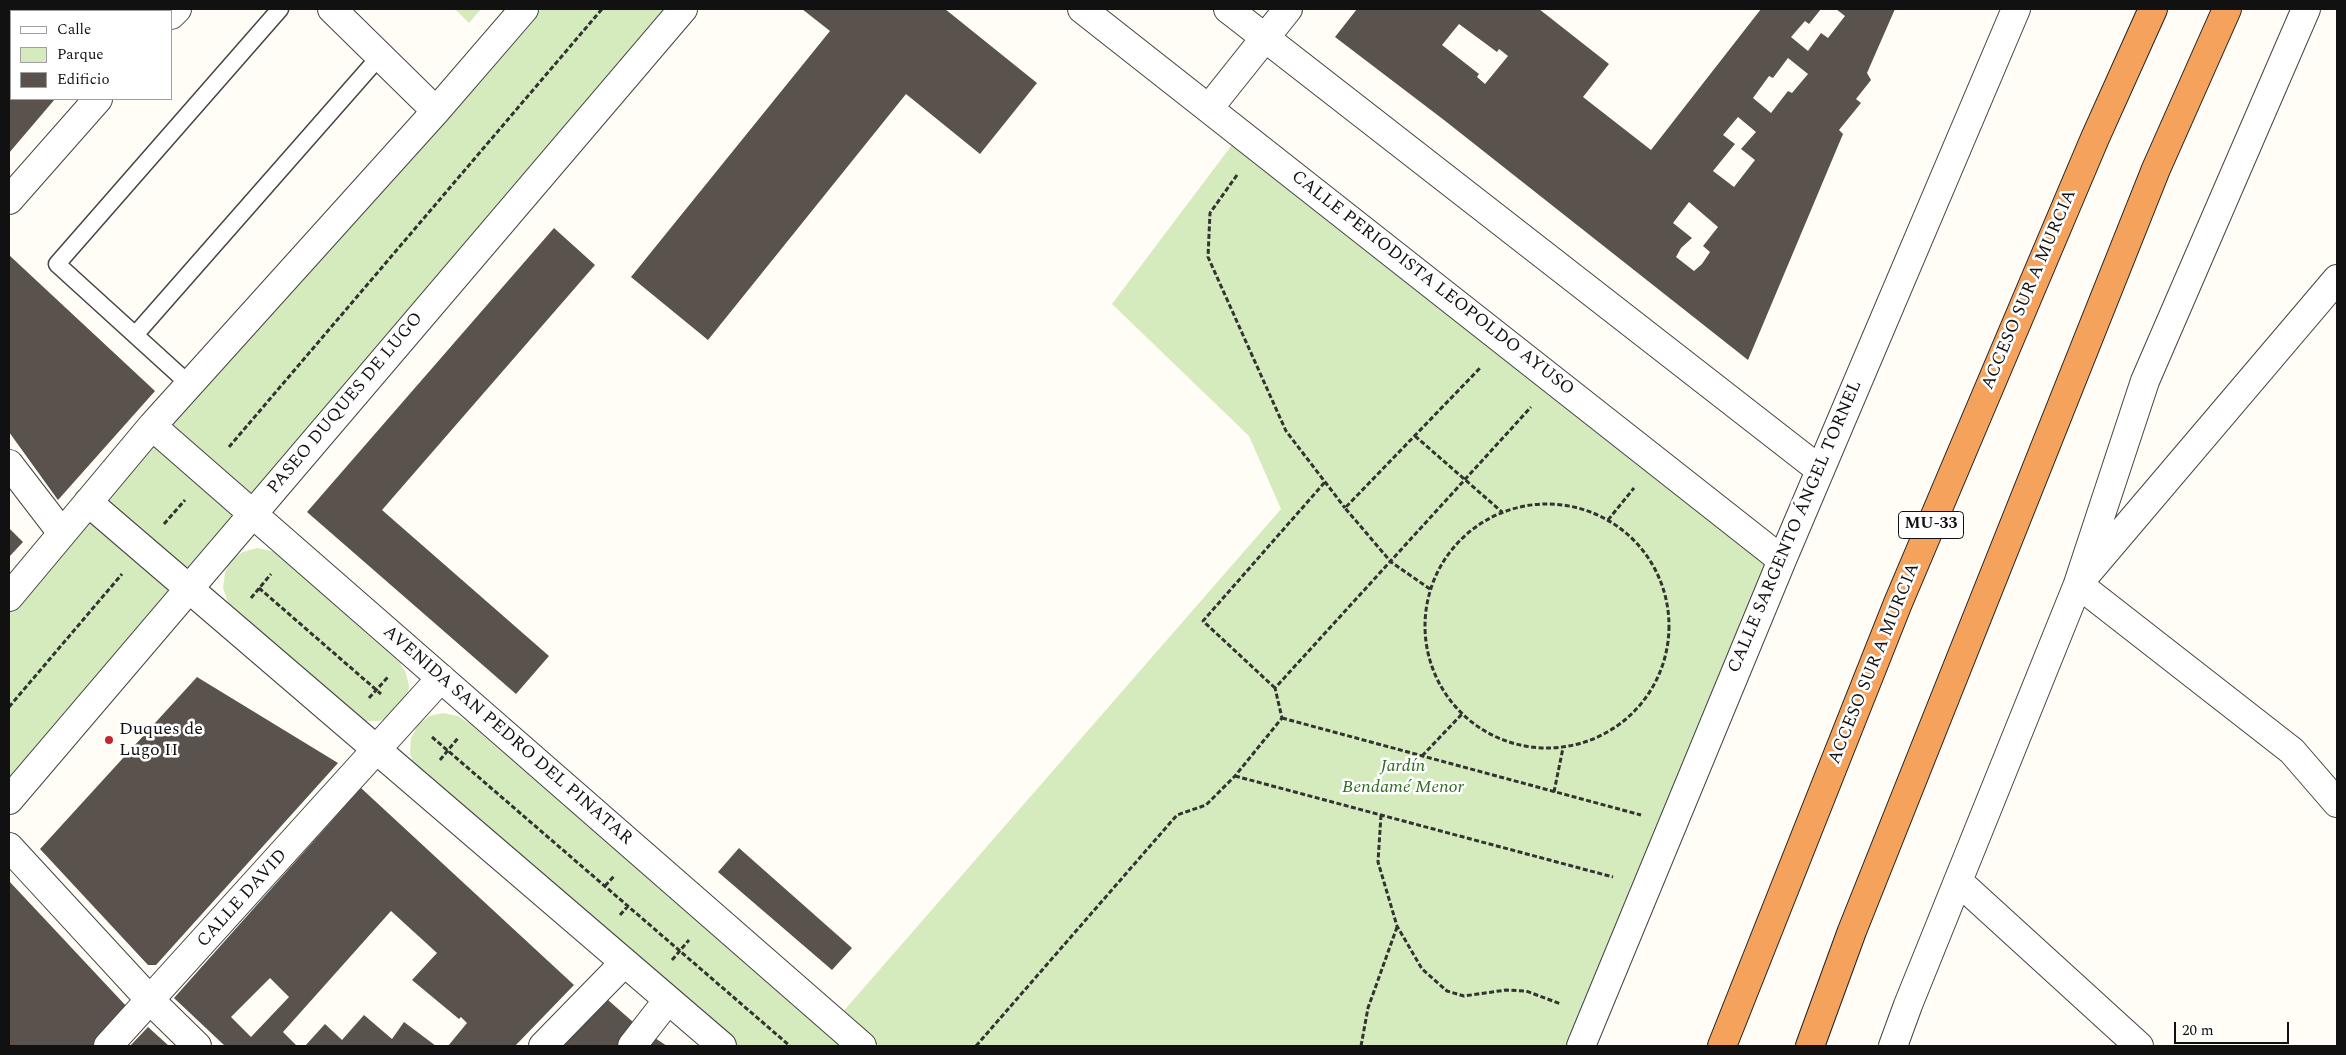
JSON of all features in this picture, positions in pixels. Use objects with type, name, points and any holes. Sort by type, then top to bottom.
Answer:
[{"type":"highway","name":"ACCESO SUR A MURCIA","points":[[1722,1046],[1898,603],[2095,138],[2152,9]]},
{"type":"highway","points":[[1810,1046],[1859,913],[2156,169],[2227,9]]},
{"type":"street","points":[[332,9],[436,111]]},
{"type":"street","points":[[9,597],[152,426],[436,111],[524,9]]},
{"type":"street","name":"PASEO DUQUES DE LUGO","points":[[9,800],[682,9]]},
{"type":"street","name":"CALLE PERIODISTA LEOPOLDO AYUSO","points":[[1082,9],[1782,560]]},
{"type":"street","points":[[1228,9],[1820,470]]},
{"type":"street","points":[[1209,108],[1288,9]]},
{"type":"street","name":"CALLE SARGENTO ÁNGEL TORNEL","points":[[1581,1046],[1782,560],[2016,9]]},
{"type":"street","points":[[1893,1046],[2078,584],[2145,381],[2306,9]]},
{"type":"street","points":[[9,200],[97,100]]},
{"type":"street","points":[[2078,584],[2337,279]]},
{"type":"street","name":"AVENIDA SAN PEDRO DEL PINATAR","points":[[152,426],[862,1046]]},
{"type":"street","points":[[9,464],[62,534]]},
{"type":"street","points":[[88,502],[722,1046]]},
{"type":"street","points":[[2103,510],[2114,521],[2134,518]]},
{"type":"street","points":[[2078,584],[2292,751],[2337,803]]},
{"type":"street","name":"CALLE DAVID","points":[[108,1046],[151,1001],[441,678]]},
{"type":"street","points":[[9,847],[151,1001],[197,1046]]},
{"type":"street","points":[[1958,881],[2139,1046]]},
{"type":"street","points":[[544,1046],[624,963]]},
{"type":"street","points":[[632,1046],[660,993]]},
{"type":"lane","points":[[189,384],[57,264],[280,9]]},
{"type":"lane","points":[[135,335],[380,56]]},
{"type":"path","points":[[9,707],[602,9]]},
{"type":"path","points":[[1258,146],[1210,213],[1208,258],[1286,431],[1345,508],[1391,562],[1430,589]]},
{"type":"path","points":[[1345,508],[1506,342]]},
{"type":"path","points":[[1275,688],[1554,380]]},
{"type":"path","points":[[1415,436],[1466,478],[1502,512]]},
{"type":"path","points":[[1608,520],[1656,461]]},
{"type":"path","points":[[1282,718],[1275,688],[1203,621],[1325,482]]},
{"type":"path","points":[[1556,504],[1583,509],[1608,520],[1630,537],[1648,558],[1661,582],[1668,609],[1668,636],[1663,663],[1652,688],[1636,710],[1615,728],[1591,741],[1563,748],[1536,748],[1509,743],[1484,732],[1462,714],[1444,694],[1432,669],[1425,642],[1425,615],[1430,589],[1441,564],[1457,542],[1478,524],[1502,512],[1529,505],[1556,504]]},
{"type":"path","points":[[230,623],[293,550]]},
{"type":"path","points":[[259,588],[790,1046]]},
{"type":"path","points":[[347,724],[409,651]]},
{"type":"path","points":[[418,786],[480,713]]},
{"type":"path","points":[[1422,756],[1462,714]]},
{"type":"path","points":[[1282,718],[1673,824]]},
{"type":"path","points":[[976,1046],[1177,815],[1206,805],[1235,776],[1282,718]]},
{"type":"path","points":[[1554,792],[1563,748]]},
{"type":"path","points":[[1235,776],[1647,887]]},
{"type":"path","points":[[1381,815],[1378,862],[1397,926],[1422,969],[1447,991],[1464,996],[1506,990],[1526,991],[1593,1017]]},
{"type":"path","points":[[660,993],[680,951],[710,914]]},
{"type":"path","points":[[1361,1046],[1368,1008],[1397,926]]},
{"type":"green space","points":[[455,9],[481,9],[469,23]]},
{"type":"green space","points":[[524,9],[683,9],[9,800],[9,597]]},
{"type":"green space","name":"Jardín Bendamé Menor","points":[[1241,133],[1782,560],[1581,1046],[862,1046],[834,1022],[1281,509],[1249,436],[1112,304]]},
{"type":"green space","points":[[257,548],[272,551],[284,560],[400,663],[406,673],[409,686],[407,698],[391,717],[379,721],[366,721],[355,716],[228,602],[223,588],[225,573],[231,560],[243,552]]},
{"type":"green space","points":[[443,713],[458,716],[470,724],[844,1046],[738,1046],[414,767],[410,753],[411,738],[418,725],[429,716]]},
{"type":"building","points":[[9,9],[132,9],[10,10],[10,100],[54,100],[9,153]]},
{"type":"building","points":[[802,9],[945,9],[1037,83],[980,154],[906,94],[708,340],[631,277],[830,31]]},
{"type":"building","points":[[1357,9],[1539,9],[1609,64],[1583,97],[1651,150],[1761,9],[1821,9],[1809,24],[1805,21],[1791,37],[1808,51],[1821,33],[1828,38],[1845,16],[1836,9],[1895,9],[1867,73],[1871,80],[1856,99],[1861,103],[1839,130],[1843,134],[1748,360],[1444,120],[1335,37]],"holes":[[[1459,24],[1497,52],[1499,49],[1508,56],[1485,84],[1477,77],[1479,74],[1442,45]],[[1788,58],[1808,74],[1792,93],[1788,91],[1771,113],[1753,98],[1769,76],[1773,78]],[[1738,117],[1756,132],[1741,149],[1755,160],[1734,187],[1713,171],[1735,144],[1723,135]],[[1689,202],[1718,227],[1703,246],[1710,252],[1702,264],[1694,271],[1676,257],[1681,248],[1692,238],[1673,223]]]},
{"type":"building","points":[[554,228],[595,265],[382,510],[549,656],[516,694],[307,512]]},
{"type":"building","points":[[9,255],[155,391],[58,500],[9,432]]},
{"type":"building","points":[[9,528],[23,542],[9,557]]},
{"type":"building","points":[[197,677],[338,763],[156,965],[148,965],[40,849]]},
{"type":"building","points":[[361,788],[574,985],[515,1046],[448,1046],[467,1023],[461,1017],[459,1019],[412,980],[437,953],[391,911],[283,1032],[297,1046],[225,1046],[174,998]],"holes":[[[270,978],[289,997],[251,1037],[231,1017]]]},
{"type":"building","points":[[739,848],[852,948],[832,970],[718,872]]},
{"type":"building","points":[[9,881],[128,1008],[92,1046],[9,1046]]},
{"type":"building","points":[[608,1000],[641,1029],[624,1046],[562,1046]]},
{"type":"building","points":[[364,1015],[392,1039],[404,1022],[436,1046],[305,1046],[325,1024],[342,1040]]},
{"type":"building","points":[[148,1027],[169,1046],[130,1046]]},
{"type":"building","points":[[646,1032],[667,1046],[636,1046]]},
{"type":"place","name":"Duques de Lugo II","points":[[109,740]]}]
